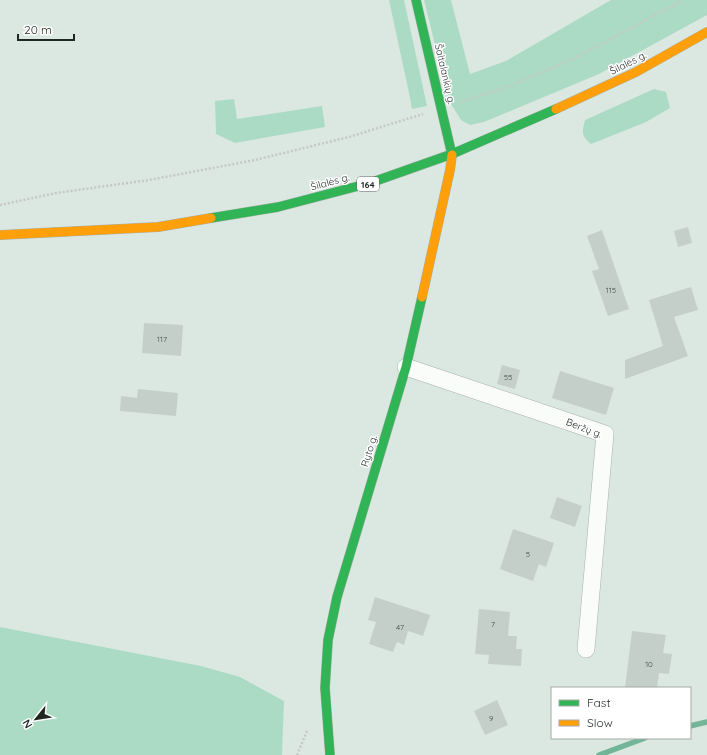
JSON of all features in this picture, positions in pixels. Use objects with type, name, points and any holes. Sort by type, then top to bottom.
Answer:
[{"type":"street","name":"Šaltalankių g.","points":[[416,0],[452,154]]},
{"type":"street","name":"Šilalės g.","points":[[0,235],[158,227],[278,207],[370,183],[452,154],[540,117],[629,75],[707,32]]},
{"type":"street","name":"Ryto g.","points":[[330,755],[325,688],[328,640],[337,597],[406,367],[450,170],[452,154]]},
{"type":"street","name":"Beržų g.","points":[[406,367],[605,434],[586,649]]},
{"type":"path","points":[[0,206],[56,193],[149,180],[255,160],[349,137],[442,109],[512,85],[573,59],[683,0]]},
{"type":"green space","points":[[389,0],[404,0],[427,106],[412,109]]},
{"type":"green space","points":[[424,0],[451,0],[470,74],[506,61],[611,0],[707,0],[707,15],[599,74],[484,122],[470,125],[461,120],[449,101]]},
{"type":"green space","points":[[654,89],[666,92],[670,108],[646,122],[591,144],[585,139],[583,131],[585,120]]},
{"type":"green space","points":[[234,99],[237,119],[322,106],[325,127],[235,143],[216,134],[215,101]]},
{"type":"green space","points":[[0,627],[201,666],[240,677],[284,701],[282,755],[0,755]]},
{"type":"building","points":[[688,227],[692,243],[678,247],[674,231]]},
{"type":"building","points":[[602,230],[629,309],[608,316],[592,271],[599,269],[587,236]]},
{"type":"building","points":[[691,287],[698,310],[674,317],[688,356],[625,379],[625,360],[663,346],[649,300]]},
{"type":"building","points":[[144,323],[183,325],[181,356],[142,353]]},
{"type":"building","points":[[502,365],[520,370],[515,389],[497,384]]},
{"type":"building","points":[[560,371],[614,388],[606,415],[552,398]]},
{"type":"building","points":[[138,389],[178,393],[176,416],[120,411],[121,396],[137,398]]},
{"type":"building","points":[[557,497],[582,506],[575,527],[550,518]]},
{"type":"building","points":[[513,529],[554,543],[546,567],[539,564],[533,581],[500,569]]},
{"type":"building","points":[[375,597],[430,615],[423,636],[408,631],[404,645],[397,642],[393,652],[369,644],[376,622],[368,620]]},
{"type":"building","points":[[479,609],[510,612],[508,636],[517,636],[516,649],[522,649],[521,666],[488,664],[489,655],[475,654]]},
{"type":"building","points":[[632,631],[666,635],[663,653],[672,654],[669,674],[659,673],[657,687],[625,687]]},
{"type":"building","points":[[497,700],[508,725],[485,735],[474,711]]},
{"type":"waterway","points":[[691,726],[707,722]]},
{"type":"waterway","points":[[599,755],[642,739]]},
{"type":"traffic: fast","points":[[416,0],[452,155]]},
{"type":"traffic: fast","points":[[211,218],[278,207],[370,183],[452,154],[556,109]]},
{"type":"traffic: fast","points":[[330,755],[325,688],[328,640],[337,597],[406,367],[422,297]]},
{"type":"traffic: slow","points":[[556,109],[636,72],[707,32]]},
{"type":"traffic: slow","points":[[422,297],[452,155]]},
{"type":"traffic: slow","points":[[0,235],[158,227],[211,218]]}]
